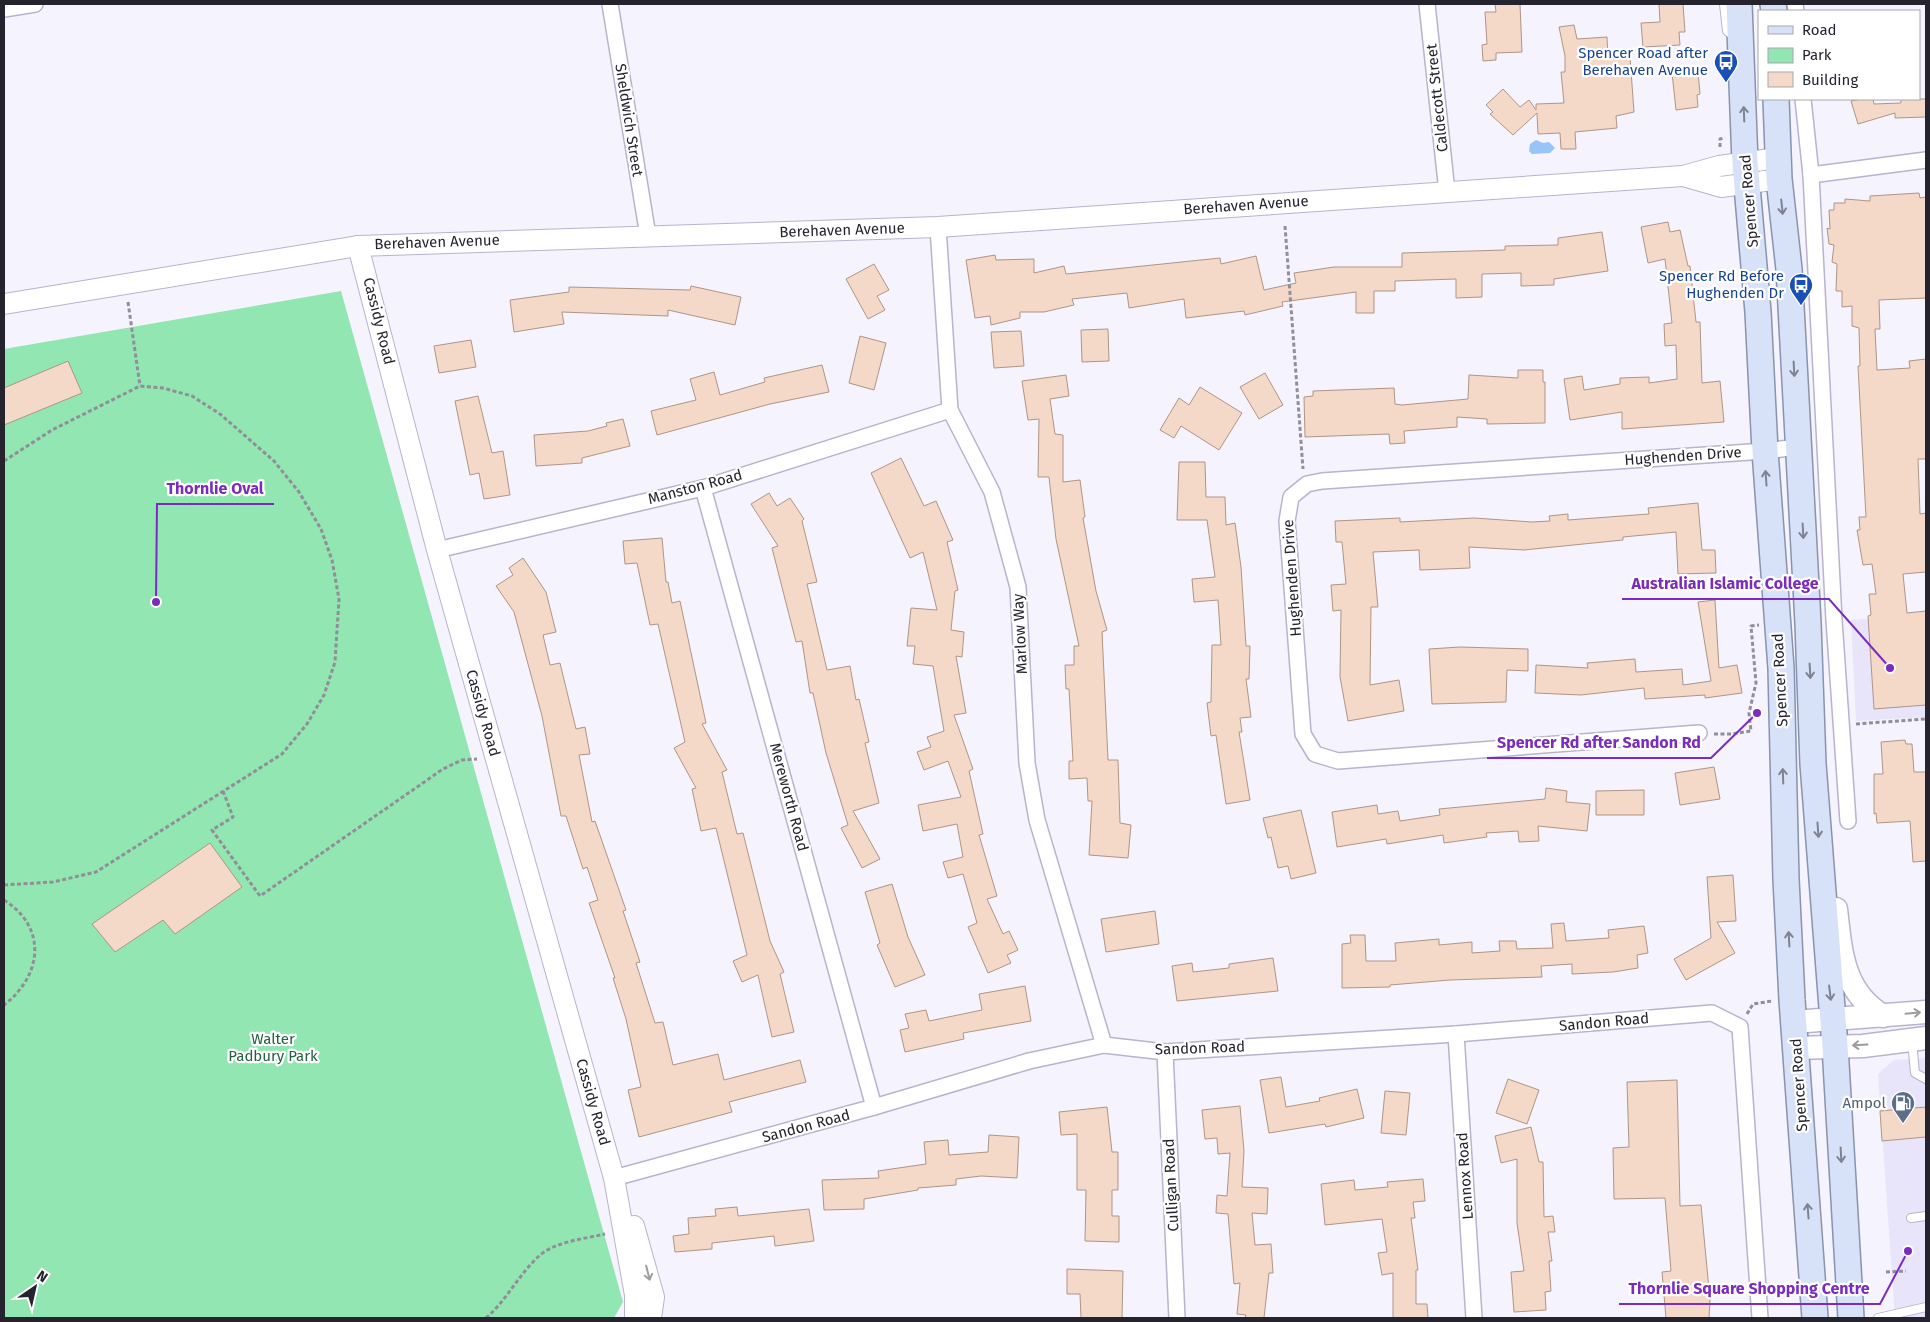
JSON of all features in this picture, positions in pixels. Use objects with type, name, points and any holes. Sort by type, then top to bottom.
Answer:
[{"type":"main road","name":"Spencer Road","points":[[1739,4],[1746,172],[1758,312],[1765,451],[1781,668],[1786,879],[1794,1022],[1815,1318]]},
{"type":"main road","name":"Spencer Road","points":[[1776,100],[1779,168],[1789,269],[1813,764],[1835,1046],[1851,1318]]},
{"type":"main road","points":[[1823,892],[1835,907],[1842,958],[1855,990],[1862,1001],[1883,1016]]},
{"type":"main road","points":[[1794,1022],[1926,1012]]},
{"type":"main road","points":[[1796,1048],[1919,1039]]},
{"type":"street","points":[[4,9],[35,4]]},
{"type":"street","name":"Sheldwich Street","points":[[610,4],[648,236]]},
{"type":"street","name":"Caldecott Street","points":[[1427,4],[1447,192]]},
{"type":"street","points":[[1803,100],[1811,175],[1848,821]]},
{"type":"street","points":[[1811,175],[1926,160]]},
{"type":"street","name":"Berehaven Avenue","points":[[4,304],[358,246],[938,227],[1684,176],[1719,166],[1746,172],[1779,168]]},
{"type":"street","name":"Marlow Way","points":[[938,227],[950,410],[992,492],[1018,587],[1027,762],[1037,820],[1104,1045]]},
{"type":"street","name":"Cassidy Road","points":[[358,246],[437,550],[614,1178],[634,1295],[634,1318]]},
{"type":"street","name":"Manston Road","points":[[437,550],[703,488],[950,410]]},
{"type":"street","name":"Hughenden Drive","points":[[1699,733],[1338,761],[1315,754],[1303,734],[1287,521],[1291,497],[1307,484],[1765,451],[1798,447]]},
{"type":"street","name":"Mereworth Road","points":[[703,488],[874,1107]]},
{"type":"street","name":"Sandon Road","points":[[614,1178],[874,1107],[1029,1061],[1104,1045],[1164,1052],[1456,1034],[1712,1014],[1740,1027]]},
{"type":"street","points":[[1740,1027],[1760,1318]]},
{"type":"street","name":"Lennox Road","points":[[1456,1034],[1474,1318]]},
{"type":"street","name":"Culligan Road","points":[[1164,1052],[1177,1318]]},
{"type":"street","name":"Cassidy Road","points":[[614,1178],[634,1225],[646,1264],[654,1297],[651,1318]]},
{"type":"lane","points":[[1724,4],[1727,31],[1741,43]]},
{"type":"lane","points":[[1919,1039],[1915,1073],[1926,1079]]},
{"type":"lane","points":[[1911,1218],[1926,1216]]},
{"type":"lane","points":[[1878,1318],[1926,1307]]},
{"type":"path","points":[[1285,226],[1303,475],[1307,484]]},
{"type":"path","points":[[128,301],[140,386]]},
{"type":"path","points":[[4,461],[52,430],[140,386],[163,388],[192,396],[220,414],[274,461],[300,492],[321,530],[332,560],[339,599],[335,662],[324,695],[307,724],[282,754],[96,872],[53,882],[4,885]]},
{"type":"path","points":[[1699,733],[1731,734],[1751,731],[1749,713],[1756,683],[1751,626]]},
{"type":"path","points":[[1841,725],[1926,719]]},
{"type":"path","points":[[224,791],[233,817],[212,830],[260,896],[443,769],[462,760],[479,758]]},
{"type":"path","points":[[4,900],[20,911],[26,920],[34,940],[35,952],[34,965],[21,990],[4,1005]]},
{"type":"path","points":[[1740,1027],[1752,1004],[1778,1000]]},
{"type":"path","points":[[486,1318],[498,1308],[540,1256],[558,1246],[609,1234]]},
{"type":"path","points":[[1886,1272],[1906,1271]]},
{"type":"shaded area","points":[[1926,614],[1926,717],[1856,721],[1851,620]]},
{"type":"shaded area","points":[[1926,1058],[1926,1318],[1895,1318],[1878,1074],[1894,1060]]},
{"type":"green space","name":"Walter Padbury Park","points":[[341,291],[623,1302],[614,1318],[4,1318],[4,349]]},
{"type":"water","points":[[1536,140],[1543,143],[1549,142],[1555,148],[1550,153],[1532,154],[1529,151],[1530,144]]},
{"type":"building","points":[[1495,4],[1520,4],[1522,52],[1496,53],[1496,60],[1483,61],[1482,45],[1487,44],[1485,12],[1496,12]]},
{"type":"building","points":[[1659,4],[1683,4],[1685,32],[1679,32],[1680,45],[1643,47],[1641,23],[1660,22]]},
{"type":"building","points":[[1574,25],[1577,39],[1607,37],[1608,58],[1630,57],[1634,112],[1616,116],[1617,128],[1575,132],[1576,149],[1561,149],[1560,133],[1538,134],[1537,113],[1513,135],[1490,114],[1493,112],[1486,105],[1503,89],[1520,107],[1529,100],[1536,110],[1536,104],[1564,103],[1561,72],[1565,72],[1565,56],[1559,27]]},
{"type":"building","points":[[1698,71],[1700,94],[1697,95],[1698,107],[1676,110],[1672,73]]},
{"type":"building","points":[[1926,99],[1926,117],[1895,118],[1895,113],[1858,124],[1851,101],[1873,100],[1874,104],[1901,103],[1901,100]]},
{"type":"building","points":[[1919,193],[1920,198],[1926,197],[1926,298],[1879,300],[1880,329],[1875,329],[1877,370],[1910,368],[1909,361],[1926,359],[1926,459],[1918,459],[1920,514],[1926,513],[1926,572],[1903,574],[1907,613],[1926,611],[1926,705],[1874,709],[1868,616],[1871,615],[1869,594],[1876,594],[1872,564],[1863,565],[1857,530],[1860,530],[1859,517],[1866,517],[1858,366],[1860,366],[1859,328],[1852,326],[1852,306],[1842,307],[1842,291],[1836,291],[1837,264],[1832,262],[1834,245],[1829,244],[1827,228],[1830,229],[1829,210],[1834,210],[1834,203],[1845,203],[1845,199],[1870,201],[1870,196]]},
{"type":"building","points":[[1668,222],[1670,232],[1680,230],[1688,266],[1690,266],[1696,322],[1700,322],[1702,383],[1720,381],[1724,422],[1622,429],[1622,412],[1570,420],[1564,379],[1582,376],[1584,390],[1620,384],[1620,378],[1649,377],[1649,383],[1677,379],[1676,345],[1665,346],[1664,324],[1672,323],[1665,259],[1648,263],[1641,227]]},
{"type":"building","points":[[1602,232],[1608,271],[1554,279],[1554,285],[1521,286],[1521,273],[1482,274],[1482,297],[1456,298],[1456,279],[1395,281],[1395,291],[1374,291],[1374,313],[1356,313],[1356,292],[1282,302],[1283,306],[1245,315],[1244,311],[1186,318],[1184,299],[1129,308],[1127,293],[1072,299],[1074,305],[1044,312],[1020,312],[1020,318],[991,325],[990,316],[975,318],[966,260],[995,255],[996,260],[1034,259],[1034,273],[1064,266],[1066,274],[1220,258],[1221,264],[1256,256],[1264,290],[1296,283],[1294,273],[1334,267],[1402,267],[1402,253],[1505,250],[1505,246],[1558,245],[1558,238]]},
{"type":"building","points":[[874,264],[889,290],[877,296],[885,310],[868,319],[846,279]]},
{"type":"building","points":[[691,286],[741,297],[735,325],[668,310],[668,316],[562,312],[564,324],[514,332],[510,300],[569,292],[569,287],[690,290]]},
{"type":"building","points":[[1108,329],[1109,361],[1082,362],[1081,330]]},
{"type":"building","points":[[1021,331],[1024,366],[994,368],[991,332]]},
{"type":"building","points":[[860,336],[886,343],[874,390],[849,383]]},
{"type":"building","points":[[471,340],[476,367],[439,373],[434,346]]},
{"type":"building","points":[[68,361],[82,393],[4,425],[4,388]]},
{"type":"building","points":[[822,365],[829,392],[770,404],[657,435],[651,411],[696,400],[690,379],[714,372],[720,395],[765,382],[764,378]]},
{"type":"building","points":[[1518,370],[1543,370],[1543,382],[1545,382],[1545,423],[1487,424],[1487,419],[1457,417],[1457,427],[1404,431],[1405,443],[1390,444],[1389,434],[1305,437],[1304,397],[1313,396],[1313,391],[1394,388],[1395,404],[1402,405],[1468,399],[1469,375],[1518,378]]},
{"type":"building","points":[[1265,373],[1283,405],[1259,419],[1240,387]]},
{"type":"building","points":[[1066,375],[1069,396],[1050,399],[1055,434],[1063,435],[1063,482],[1080,480],[1085,517],[1083,518],[1096,591],[1107,630],[1102,632],[1108,760],[1118,760],[1120,823],[1131,825],[1128,858],[1089,855],[1092,801],[1088,801],[1087,778],[1069,779],[1069,761],[1073,761],[1069,689],[1066,689],[1065,665],[1074,665],[1074,646],[1079,646],[1056,539],[1049,477],[1038,477],[1039,419],[1028,420],[1022,381]]},
{"type":"building","points":[[1200,387],[1242,413],[1219,450],[1181,426],[1174,438],[1160,430],[1179,398],[1189,405]]},
{"type":"building","points":[[478,396],[492,453],[503,451],[510,495],[484,499],[479,473],[470,475],[455,401]]},
{"type":"building","points":[[623,419],[630,446],[582,458],[582,463],[536,466],[534,435],[588,431],[607,426],[606,423]]},
{"type":"building","points":[[901,458],[924,506],[936,501],[953,540],[947,542],[958,590],[955,591],[951,630],[964,632],[962,657],[956,656],[966,713],[954,715],[973,769],[969,771],[983,834],[979,835],[997,896],[987,899],[1003,934],[1009,931],[1018,950],[1007,955],[1011,963],[988,973],[968,927],[977,923],[963,874],[948,878],[943,862],[963,857],[957,824],[923,831],[918,805],[961,797],[948,761],[924,770],[917,752],[931,747],[927,737],[944,731],[933,666],[913,664],[915,646],[907,646],[911,608],[937,610],[923,552],[910,558],[871,473]]},
{"type":"building","points":[[1179,462],[1205,462],[1206,497],[1225,497],[1226,525],[1235,523],[1241,567],[1246,646],[1250,646],[1249,679],[1246,679],[1251,717],[1240,718],[1242,732],[1239,732],[1250,800],[1226,804],[1216,735],[1211,736],[1207,703],[1211,702],[1212,645],[1221,645],[1218,600],[1194,602],[1192,579],[1215,577],[1207,520],[1177,520]]},
{"type":"building","points":[[769,493],[777,506],[790,498],[804,519],[802,521],[817,582],[807,584],[827,670],[850,666],[856,700],[859,699],[869,742],[865,743],[879,803],[853,811],[880,859],[862,868],[841,828],[848,825],[826,753],[813,693],[810,693],[802,641],[796,642],[772,548],[778,546],[751,504]]},
{"type":"building","points":[[1698,503],[1702,550],[1715,550],[1716,573],[1678,574],[1676,532],[1623,537],[1623,540],[1524,550],[1469,547],[1470,568],[1420,570],[1419,550],[1373,552],[1378,607],[1371,607],[1370,685],[1399,680],[1404,711],[1348,721],[1340,677],[1341,610],[1333,611],[1331,585],[1346,584],[1342,542],[1336,542],[1335,521],[1400,518],[1400,522],[1474,518],[1532,522],[1550,521],[1549,516],[1568,514],[1568,520],[1649,514],[1648,508]]},
{"type":"building","points":[[662,538],[666,582],[668,582],[672,603],[680,601],[706,723],[702,724],[727,770],[722,772],[737,834],[743,833],[770,941],[784,972],[780,974],[794,1032],[772,1037],[758,975],[742,982],[733,961],[747,955],[716,828],[701,831],[692,789],[696,788],[674,748],[685,742],[658,624],[650,625],[637,563],[625,564],[623,541]]},
{"type":"building","points":[[523,558],[546,592],[556,632],[543,635],[550,665],[560,663],[576,729],[585,727],[590,754],[579,755],[592,822],[595,821],[626,910],[623,911],[640,962],[636,963],[655,1023],[663,1022],[673,1065],[718,1054],[724,1080],[800,1060],[806,1082],[729,1102],[732,1112],[639,1137],[628,1090],[641,1087],[626,1019],[613,978],[615,978],[589,903],[598,900],[587,867],[583,869],[566,816],[561,816],[542,716],[514,612],[496,586],[513,575],[509,568]]},
{"type":"building","points":[[1715,600],[1719,668],[1737,665],[1742,693],[1705,698],[1705,695],[1645,699],[1644,688],[1581,695],[1535,693],[1536,665],[1588,668],[1587,663],[1635,659],[1636,672],[1682,669],[1683,685],[1711,681],[1698,602]]},
{"type":"building","points":[[1460,647],[1528,649],[1528,671],[1507,670],[1506,702],[1432,704],[1429,649]]},
{"type":"building","points":[[1905,740],[1906,744],[1912,744],[1914,772],[1926,772],[1926,861],[1913,862],[1910,821],[1877,823],[1876,813],[1874,814],[1874,774],[1883,774],[1881,742]]},
{"type":"building","points":[[1714,767],[1720,799],[1680,805],[1675,773]]},
{"type":"building","points":[[1546,788],[1567,791],[1566,802],[1590,804],[1587,831],[1538,826],[1539,841],[1519,842],[1518,831],[1486,833],[1487,837],[1444,843],[1443,835],[1387,844],[1386,839],[1337,847],[1332,812],[1377,805],[1378,814],[1398,811],[1400,821],[1440,815],[1439,809],[1545,799]]},
{"type":"building","points":[[1644,790],[1644,815],[1596,815],[1596,791]]},
{"type":"building","points":[[1301,810],[1316,873],[1291,879],[1288,866],[1278,868],[1271,837],[1268,838],[1263,818]]},
{"type":"building","points":[[210,843],[242,887],[175,934],[163,920],[115,952],[92,924]]},
{"type":"building","points":[[1733,875],[1736,921],[1717,922],[1735,953],[1686,980],[1674,959],[1711,938],[1707,877]]},
{"type":"building","points":[[892,884],[908,937],[925,975],[895,987],[877,945],[880,943],[865,892]]},
{"type":"building","points":[[1155,911],[1159,944],[1106,952],[1101,919]]},
{"type":"building","points":[[1564,923],[1566,941],[1609,938],[1608,930],[1644,926],[1648,953],[1637,955],[1638,968],[1613,972],[1572,974],[1572,964],[1541,966],[1542,977],[1450,980],[1390,985],[1390,987],[1342,988],[1342,944],[1351,943],[1350,935],[1365,935],[1366,961],[1396,961],[1395,943],[1439,939],[1439,945],[1472,942],[1472,953],[1500,951],[1499,941],[1516,941],[1517,949],[1553,948],[1551,924]]},
{"type":"building","points":[[1273,958],[1278,991],[1177,1001],[1172,966],[1192,963],[1193,972],[1229,968],[1229,964]]},
{"type":"building","points":[[1025,986],[1031,1021],[963,1033],[964,1039],[905,1052],[900,1030],[909,1028],[905,1014],[926,1010],[929,1021],[982,1010],[979,994]]},
{"type":"building","points":[[1281,1077],[1286,1107],[1320,1101],[1319,1098],[1357,1089],[1364,1118],[1326,1127],[1325,1124],[1269,1133],[1260,1080]]},
{"type":"building","points":[[1508,1079],[1539,1090],[1527,1124],[1496,1113]]},
{"type":"building","points":[[1677,1080],[1680,1206],[1701,1205],[1710,1300],[1709,1318],[1666,1318],[1662,1272],[1671,1271],[1665,1198],[1614,1199],[1613,1148],[1629,1147],[1627,1082]]},
{"type":"building","points":[[1385,1091],[1410,1093],[1406,1135],[1381,1133]]},
{"type":"building","points":[[1240,1106],[1244,1151],[1242,1187],[1268,1188],[1267,1214],[1252,1213],[1255,1245],[1271,1244],[1273,1273],[1269,1273],[1264,1318],[1245,1318],[1246,1315],[1237,1314],[1240,1283],[1234,1284],[1228,1214],[1216,1213],[1217,1195],[1227,1196],[1230,1153],[1218,1154],[1217,1138],[1205,1139],[1202,1110]]},
{"type":"building","points":[[1107,1107],[1112,1152],[1118,1152],[1118,1190],[1112,1190],[1112,1216],[1119,1216],[1119,1242],[1085,1241],[1086,1190],[1077,1190],[1077,1134],[1061,1135],[1059,1112]]},
{"type":"building","name":"Ampol","points":[[1926,1107],[1926,1137],[1882,1141],[1880,1111]]},
{"type":"building","points":[[1531,1127],[1539,1162],[1543,1162],[1544,1217],[1553,1216],[1555,1232],[1548,1232],[1552,1261],[1549,1261],[1551,1291],[1545,1292],[1546,1310],[1514,1312],[1511,1272],[1524,1271],[1517,1223],[1517,1159],[1501,1163],[1495,1136]]},
{"type":"building","points":[[989,1135],[1019,1137],[1017,1178],[981,1176],[956,1179],[956,1185],[918,1188],[918,1190],[864,1199],[864,1209],[824,1210],[822,1180],[879,1178],[878,1171],[926,1164],[924,1142],[948,1140],[949,1155],[988,1152]]},
{"type":"building","points":[[1423,1179],[1425,1201],[1413,1202],[1415,1218],[1411,1218],[1418,1270],[1416,1270],[1416,1304],[1427,1304],[1428,1318],[1393,1318],[1393,1273],[1382,1275],[1378,1253],[1387,1252],[1382,1219],[1325,1225],[1321,1184],[1354,1180],[1355,1190],[1388,1187],[1387,1182]]},
{"type":"building","points":[[737,1207],[738,1216],[809,1209],[814,1241],[775,1246],[774,1236],[712,1243],[712,1249],[675,1252],[673,1236],[689,1234],[688,1218],[716,1216],[715,1209]]},
{"type":"building","points":[[1067,1269],[1123,1271],[1122,1318],[1081,1318],[1080,1294],[1067,1294]]},
{"type":"place","name":"Spencer Road after Berehaven Avenue","points":[[1726,83]]},
{"type":"place","name":"Spencer Rd Before Hughenden Dr","points":[[1801,306]]},
{"type":"place","name":"Thornlie Oval","points":[[156,602]]},
{"type":"place","name":"Australian Islamic College","points":[[1890,668]]},
{"type":"place","name":"Spencer Rd after Sandon Rd","points":[[1757,713]]},
{"type":"place","name":"Ampol","points":[[1903,1124]]},
{"type":"place","name":"Thornlie Square Shopping Centre","points":[[1908,1251]]}]
